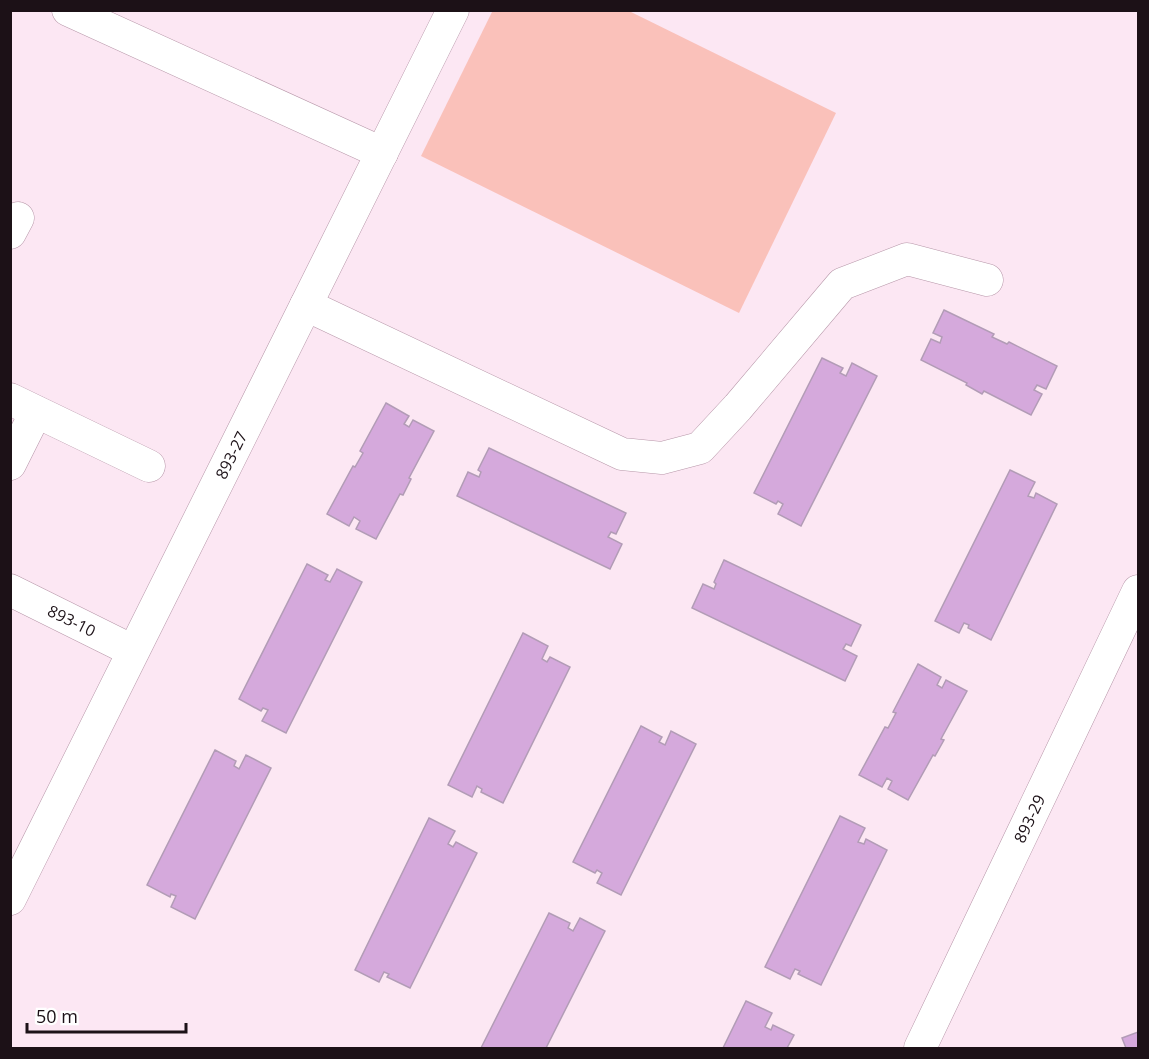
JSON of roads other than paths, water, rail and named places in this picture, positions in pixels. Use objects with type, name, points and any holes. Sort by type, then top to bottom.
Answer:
[{"type":"street","points":[[68,10],[382,153]]},
{"type":"street","name":"893-27","points":[[10,899],[453,10]]},
{"type":"street","points":[[306,305],[622,454],[662,459],[700,448],[738,407],[842,284],[907,259],[987,280]]},
{"type":"street","points":[[10,464],[23,405],[149,466]]},
{"type":"street","name":"893-10","points":[[10,590],[133,651]]},
{"type":"street","name":"893-29","points":[[920,1048],[1138,591]]}]
